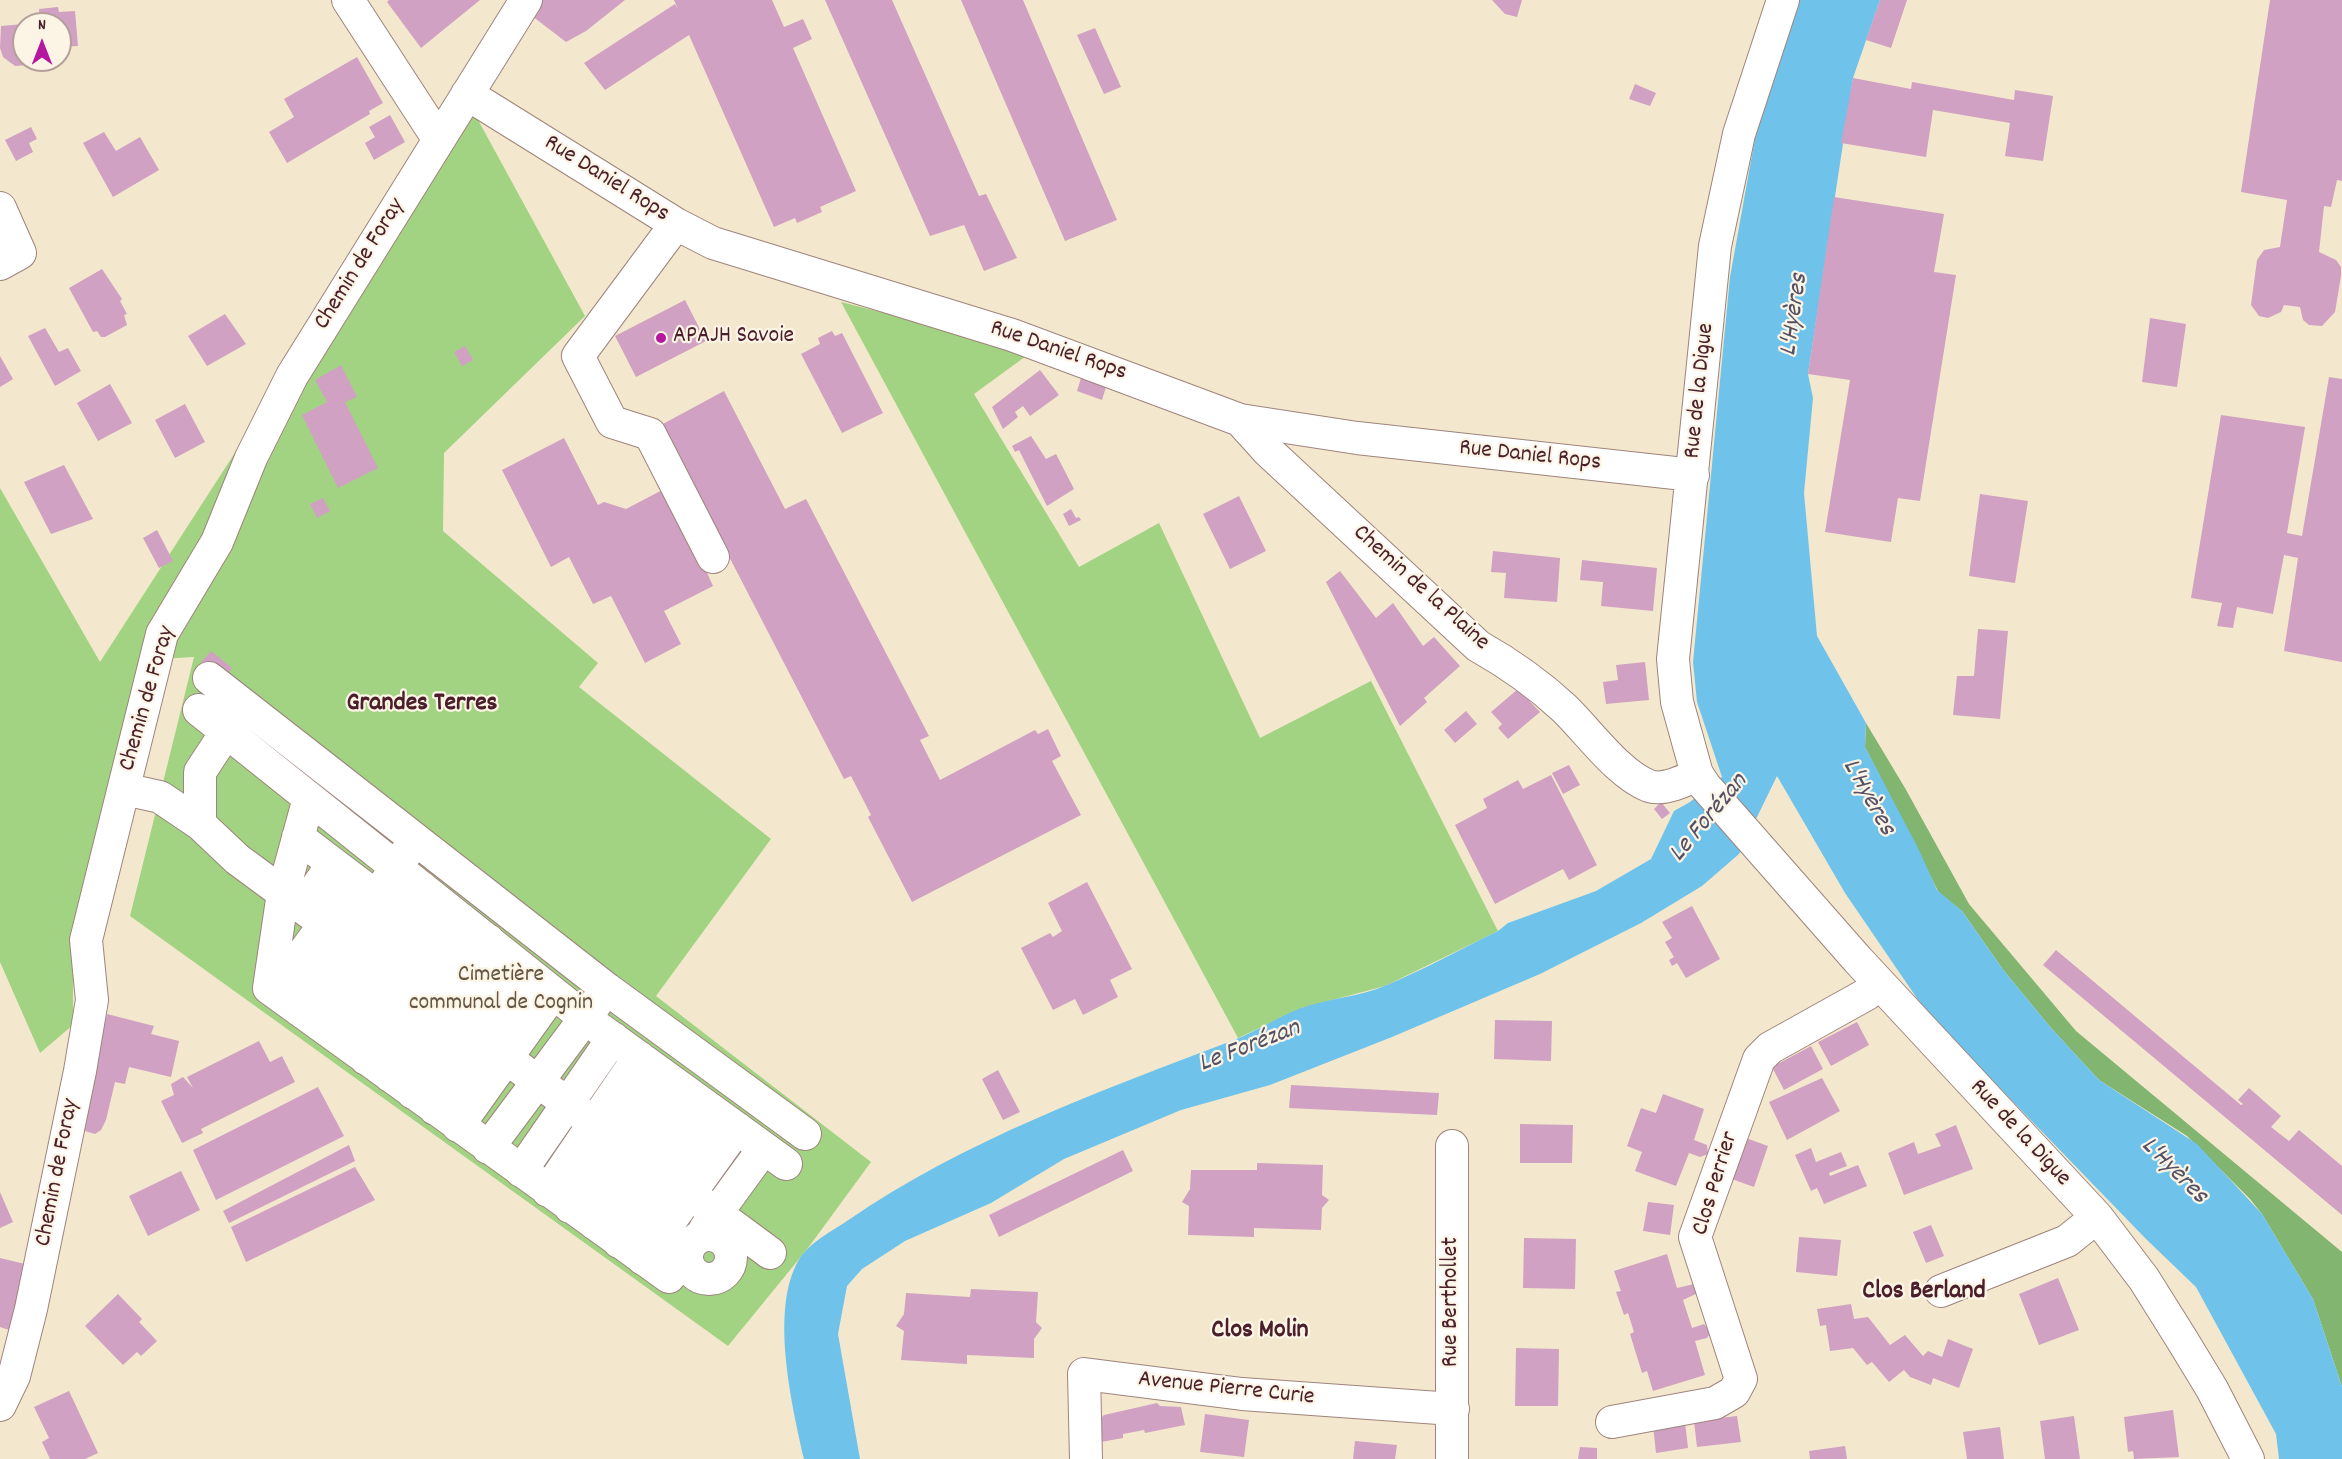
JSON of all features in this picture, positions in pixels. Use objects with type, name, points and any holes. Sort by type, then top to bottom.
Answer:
[{"type":"street","points":[[348,0],[439,140]]},
{"type":"street","name":"Chemin de Foray","points":[[0,1406],[14,1376],[31,1309],[78,1082],[92,1000],[86,940],[162,634],[217,542],[251,458],[292,376],[526,0]]},
{"type":"street","name":"Rue de la Digue","points":[[1783,0],[1739,134],[1715,246],[1673,659],[1677,702],[1701,780],[1750,839],[1878,982],[2097,1217],[2144,1279],[2181,1338],[2212,1389],[2248,1459]]},
{"type":"street","name":"Rue Daniel Rops","points":[[467,94],[676,224],[713,243],[1012,334],[1240,420],[1357,438],[1693,475]]},
{"type":"street","points":[[0,208],[20,253],[0,264]]},
{"type":"street","points":[[676,224],[578,356],[612,422],[650,434],[713,557]]},
{"type":"street","name":"Chemin de la Plaine","points":[[1240,420],[1268,451],[1478,646],[1519,669],[1564,708],[1631,775],[1651,787],[1701,780]]},
{"type":"street","points":[[208,678],[607,989],[805,1134]]},
{"type":"street","points":[[200,824],[200,772],[243,705]]},
{"type":"street","points":[[199,710],[586,1019],[775,1156],[716,1213],[669,1277],[269,988],[394,974],[543,985]]},
{"type":"street","points":[[124,789],[160,797],[200,824],[237,859],[539,1080],[770,1253]]},
{"type":"street","points":[[298,837],[309,798]]},
{"type":"street","points":[[298,837],[355,880],[394,974],[367,1059]]},
{"type":"street","points":[[298,837],[394,974]]},
{"type":"street","points":[[355,880],[396,867],[415,839]]},
{"type":"street","points":[[355,880],[394,974],[367,1059]]},
{"type":"street","points":[[367,1059],[394,974],[464,922]]},
{"type":"street","points":[[367,1059],[394,974],[464,922]]},
{"type":"street","points":[[367,1059],[394,974],[464,922]]},
{"type":"street","name":"Clos Perrier","points":[[1612,1422],[1695,1407],[1715,1402],[1734,1392],[1741,1379],[1695,1237],[1759,1059],[1770,1048],[1867,994],[1878,982]]},
{"type":"street","points":[[488,1148],[607,989]]},
{"type":"street","points":[[521,1172],[613,1038]]},
{"type":"street","points":[[595,1224],[606,1130],[651,1066]]},
{"type":"street","points":[[595,1224],[666,1175],[700,1102]]},
{"type":"street","points":[[595,1224],[737,1128]]},
{"type":"street","name":"Rue Berthollet","points":[[1452,1146],[1452,1459]]},
{"type":"street","points":[[1941,1291],[2067,1241],[2097,1217]]},
{"type":"street","name":"Avenue Pierre Curie","points":[[1086,1459],[1084,1374],[1242,1394],[1453,1409]]},
{"type":"green space","name":"Cimetière communal de Cognin","points":[[465,96],[585,316],[444,453],[443,531],[598,663],[579,687],[771,839],[656,996],[871,1162],[808,1248],[728,1346],[130,916],[194,657],[141,660],[73,945],[73,1025],[40,1053],[0,962],[0,488],[100,662]]},
{"type":"green space","points":[[841,302],[1033,351],[974,394],[1079,567],[1159,523],[1260,738],[1371,681],[1498,931],[1385,986],[1302,1008],[1238,1038]]},
{"type":"green space","points":[[1866,723],[1969,904],[2076,1031],[2342,1252],[2342,1387],[2313,1299],[2262,1214],[2250,1199],[2187,1136],[2099,1080],[2051,1028],[2004,971],[1962,911],[1939,893],[1865,747]]},
{"type":"water","points":[[1798,0],[1880,0],[1853,78],[1808,374],[1813,398],[1804,493],[1817,636],[1866,723],[1865,747],[1918,848],[1937,890],[1962,911],[2004,971],[2051,1028],[2099,1080],[2197,1144],[2262,1214],[2313,1299],[2342,1387],[2342,1459],[2279,1459],[2276,1434],[2196,1287],[2146,1239],[1927,1013],[1845,893],[1777,776],[1739,854],[1702,886],[1641,923],[1540,974],[1392,1037],[1270,1085],[1181,1110],[1064,1159],[991,1203],[905,1241],[862,1269],[847,1286],[838,1334],[860,1459],[804,1459],[786,1361],[785,1309],[796,1265],[818,1240],[892,1192],[939,1165],[1035,1119],[1234,1040],[1301,1008],[1387,985],[1498,931],[1508,923],[1596,891],[1651,859],[1674,811],[1690,802],[1722,777],[1697,702],[1693,662],[1730,277],[1756,133]]},
{"type":"building","points":[[389,0],[480,0],[421,48],[387,2]]},
{"type":"building","points":[[542,0],[625,0],[586,31],[566,42],[532,16]]},
{"type":"building","points":[[674,0],[772,0],[784,27],[803,19],[812,39],[793,48],[856,191],[820,207],[822,212],[797,223],[795,218],[774,227],[689,35],[605,90],[584,63],[675,4],[678,9]]},
{"type":"building","points":[[825,0],[892,0],[979,196],[986,194],[1017,258],[984,271],[964,225],[930,236]]},
{"type":"building","points":[[961,0],[1023,0],[1117,220],[1065,241]]},
{"type":"building","points":[[1492,0],[1522,0],[1517,17],[1505,14]]},
{"type":"building","points":[[1880,0],[1907,0],[1891,48],[1866,40]]},
{"type":"building","points":[[2270,0],[2342,0],[2342,181],[2337,180],[2331,207],[2324,206],[2319,252],[2336,260],[2341,267],[2341,276],[2335,312],[2322,326],[2309,325],[2303,320],[2300,307],[2284,305],[2281,312],[2268,318],[2259,316],[2251,305],[2257,260],[2264,250],[2280,247],[2287,200],[2241,192]]},
{"type":"building","points":[[58,7],[59,12],[39,12],[39,9]]},
{"type":"building","points":[[75,11],[78,46],[72,46],[72,12],[59,12]]},
{"type":"building","points":[[12,25],[12,64],[3,57],[0,48],[1,26]]},
{"type":"building","points":[[1095,28],[1121,87],[1104,94],[1077,35]]},
{"type":"building","points":[[357,57],[383,103],[369,111],[370,114],[287,163],[269,132],[294,117],[284,99]]},
{"type":"building","points":[[1853,78],[1911,89],[1912,82],[2014,100],[2015,90],[2053,96],[2043,161],[2005,156],[2010,123],[1933,110],[1926,157],[1841,143]]},
{"type":"building","points":[[1635,84],[1656,93],[1650,106],[1629,99]]},
{"type":"building","points":[[390,115],[405,142],[374,160],[365,143],[375,137],[369,127]]},
{"type":"building","points":[[31,127],[37,139],[29,143],[33,152],[16,161],[5,140]]},
{"type":"building","points":[[104,132],[116,151],[140,137],[159,170],[113,197],[83,143]]},
{"type":"building","points":[[1834,197],[1944,214],[1934,272],[1956,275],[1920,501],[1898,498],[1891,542],[1825,532],[1850,380],[1808,374]]},
{"type":"building","points":[[102,269],[122,299],[120,301],[127,314],[124,315],[127,325],[105,337],[101,337],[97,331],[93,332],[69,288]]},
{"type":"building","name":"APAJH Savoie","points":[[685,300],[706,341],[636,377],[615,336]]},
{"type":"building","points":[[225,314],[246,344],[207,366],[188,336]]},
{"type":"building","points":[[2150,318],[2186,324],[2177,387],[2142,382]]},
{"type":"building","points":[[45,328],[59,352],[68,348],[81,371],[55,386],[28,336]]},
{"type":"building","points":[[832,331],[835,336],[842,333],[883,413],[842,433],[801,354],[820,344],[818,338]]},
{"type":"building","points":[[465,346],[473,360],[462,366],[454,352]]},
{"type":"building","points":[[0,356],[13,379],[0,387]]},
{"type":"building","points":[[341,365],[357,397],[345,402],[378,468],[338,488],[302,415],[327,402],[315,380]]},
{"type":"building","points":[[1040,370],[1059,395],[1030,416],[1023,406],[1015,412],[1018,417],[1003,429],[992,407]]},
{"type":"building","points":[[2329,377],[2342,379],[2342,662],[2284,651],[2298,558],[2284,555],[2273,614],[2237,607],[2233,628],[2217,626],[2222,603],[2191,598],[2221,415],[2305,427],[2287,533],[2302,536]]},
{"type":"building","points":[[1081,378],[1106,387],[1102,400],[1077,391]]},
{"type":"building","points":[[110,384],[132,423],[98,441],[77,403]]},
{"type":"building","points":[[724,391],[785,509],[806,499],[929,736],[920,740],[940,780],[1035,730],[1038,734],[1048,729],[1061,756],[1052,761],[1081,815],[912,902],[868,817],[871,815],[851,776],[844,779],[661,425]]},
{"type":"building","points":[[185,404],[205,442],[175,458],[155,420]]},
{"type":"building","points":[[1031,436],[1046,459],[1056,454],[1074,489],[1047,506],[1019,450],[1015,452],[1012,446]]},
{"type":"building","points":[[564,438],[598,505],[604,502],[626,509],[668,487],[713,586],[664,611],[681,644],[645,663],[611,596],[593,604],[569,557],[551,567],[502,470]]},
{"type":"building","points":[[64,465],[93,519],[51,534],[24,482]]},
{"type":"building","points":[[1980,494],[2028,501],[2015,583],[1969,576]]},
{"type":"building","points":[[1239,496],[1266,551],[1230,569],[1203,514]]},
{"type":"building","points":[[323,498],[330,511],[317,518],[310,504]]},
{"type":"building","points":[[1071,509],[1076,518],[1079,517],[1081,520],[1069,526],[1063,514]]},
{"type":"building","points":[[157,530],[173,561],[159,568],[143,538]]},
{"type":"building","points":[[1493,551],[1560,558],[1557,602],[1504,598],[1506,573],[1491,572]]},
{"type":"building","points":[[1582,560],[1657,568],[1653,611],[1601,606],[1603,582],[1580,580]]},
{"type":"building","points":[[1340,571],[1376,618],[1393,603],[1423,646],[1434,637],[1460,666],[1424,698],[1427,702],[1400,726],[1326,582]]},
{"type":"building","points":[[1978,629],[2008,631],[2000,719],[1953,715],[1957,676],[1974,676]]},
{"type":"building","points":[[211,651],[232,668],[223,679],[201,662]]},
{"type":"building","points":[[1645,662],[1649,700],[1606,704],[1603,682],[1618,680],[1616,665]]},
{"type":"building","points":[[1518,689],[1540,712],[1508,739],[1498,728],[1502,724],[1491,712]]},
{"type":"building","points":[[1466,711],[1477,724],[1455,743],[1444,730]]},
{"type":"building","points":[[1569,765],[1580,785],[1563,794],[1552,773]]},
{"type":"building","points":[[1551,775],[1597,865],[1569,880],[1563,869],[1495,904],[1455,825],[1487,808],[1483,799],[1518,780],[1523,789]]},
{"type":"building","points":[[1661,802],[1670,813],[1662,819],[1654,809]]},
{"type":"building","points":[[1087,882],[1132,969],[1110,980],[1118,997],[1083,1015],[1075,999],[1053,1010],[1021,948],[1050,933],[1053,937],[1062,931],[1048,903]]},
{"type":"building","points":[[1692,906],[1720,959],[1686,978],[1677,963],[1672,966],[1669,960],[1674,957],[1665,942],[1672,938],[1662,922]]},
{"type":"building","points":[[2056,950],[2241,1105],[2243,1104],[2238,1100],[2249,1088],[2281,1116],[2271,1127],[2289,1141],[2299,1130],[2342,1166],[2342,1215],[2043,965]]},
{"type":"building","points":[[107,1014],[154,1026],[151,1034],[179,1041],[171,1077],[129,1067],[125,1084],[115,1082],[106,1120],[101,1130],[95,1134],[85,1131],[82,1126],[83,1115]]},
{"type":"building","points":[[1495,1020],[1552,1021],[1551,1061],[1494,1059]]},
{"type":"building","points":[[1857,1022],[1869,1045],[1831,1066],[1818,1042]]},
{"type":"building","points":[[259,1041],[270,1062],[282,1056],[295,1082],[201,1129],[203,1133],[182,1143],[161,1101],[174,1095],[171,1084],[183,1077],[193,1088],[187,1077]]},
{"type":"building","points":[[1811,1046],[1823,1069],[1784,1090],[1772,1067]]},
{"type":"building","points":[[998,1070],[1020,1112],[1003,1120],[982,1079]]},
{"type":"building","points":[[1822,1078],[1840,1111],[1787,1140],[1769,1102]]},
{"type":"building","points":[[1291,1085],[1439,1093],[1437,1115],[1289,1108]]},
{"type":"building","points":[[318,1087],[344,1136],[216,1200],[193,1150]]},
{"type":"building","points":[[1663,1094],[1704,1109],[1694,1140],[1707,1145],[1708,1154],[1700,1157],[1689,1153],[1676,1186],[1635,1171],[1642,1152],[1627,1146],[1641,1108],[1656,1113]]},
{"type":"building","points":[[1520,1124],[1573,1125],[1572,1163],[1520,1163]]},
{"type":"building","points":[[1956,1125],[1973,1169],[1904,1195],[1888,1153],[1914,1142],[1918,1154],[1941,1146],[1935,1134]]},
{"type":"building","points":[[1743,1137],[1768,1146],[1754,1187],[1729,1178]]},
{"type":"building","points":[[349,1145],[355,1161],[229,1223],[223,1211]]},
{"type":"building","points":[[1811,1148],[1816,1162],[1841,1152],[1847,1166],[1829,1173],[1830,1176],[1858,1165],[1867,1186],[1824,1204],[1817,1188],[1811,1191],[1795,1155]]},
{"type":"building","points":[[1123,1150],[1133,1171],[999,1237],[989,1215]]},
{"type":"building","points":[[1257,1163],[1323,1165],[1322,1195],[1329,1200],[1322,1208],[1321,1230],[1254,1228],[1254,1237],[1188,1235],[1189,1206],[1182,1202],[1190,1189],[1191,1170],[1257,1170]]},
{"type":"building","points":[[355,1167],[375,1200],[246,1262],[231,1227]]},
{"type":"building","points":[[181,1171],[200,1210],[148,1236],[129,1196]]},
{"type":"building","points":[[0,1192],[13,1222],[0,1228]]},
{"type":"building","points":[[1648,1202],[1674,1205],[1670,1235],[1643,1231]]},
{"type":"building","points":[[1931,1225],[1944,1256],[1926,1263],[1913,1232]]},
{"type":"building","points":[[1799,1237],[1841,1240],[1837,1276],[1796,1272]]},
{"type":"building","points":[[1524,1238],[1576,1239],[1575,1289],[1523,1288]]},
{"type":"building","points":[[1667,1254],[1677,1288],[1694,1284],[1698,1293],[1683,1300],[1692,1328],[1704,1324],[1711,1332],[1707,1338],[1695,1341],[1705,1375],[1653,1391],[1647,1371],[1642,1373],[1630,1334],[1634,1332],[1628,1313],[1624,1315],[1616,1292],[1621,1291],[1614,1271]]},
{"type":"building","points":[[0,1258],[25,1264],[9,1330],[0,1327]]},
{"type":"building","points":[[2058,1278],[2079,1330],[2039,1345],[2019,1294]]},
{"type":"building","points":[[971,1289],[1038,1292],[1036,1322],[1042,1328],[1034,1339],[1034,1358],[967,1355],[967,1364],[901,1360],[904,1331],[896,1326],[904,1314],[906,1293],[970,1297]]},
{"type":"building","points":[[118,1294],[142,1319],[139,1322],[157,1341],[141,1356],[137,1352],[123,1365],[85,1326]]},
{"type":"building","points":[[1851,1304],[1854,1319],[1868,1317],[1890,1345],[1905,1335],[1923,1356],[1928,1351],[1942,1357],[1948,1339],[1973,1349],[1959,1388],[1933,1378],[1931,1385],[1910,1377],[1904,1370],[1889,1382],[1872,1362],[1867,1365],[1853,1348],[1830,1351],[1826,1325],[1820,1326],[1817,1309]]},
{"type":"building","points":[[1516,1348],[1559,1349],[1558,1406],[1515,1406]]},
{"type":"building","points":[[69,1391],[98,1453],[85,1459],[50,1459],[42,1442],[49,1438],[34,1407]]},
{"type":"building","points":[[1157,1403],[1160,1406],[1181,1407],[1185,1425],[1145,1433],[1144,1430],[1123,1434],[1123,1438],[1101,1442],[1098,1421],[1104,1415]]},
{"type":"building","points":[[2173,1410],[2179,1457],[2134,1459],[2133,1451],[2128,1452],[2124,1417]]},
{"type":"building","points":[[1205,1414],[1249,1420],[1244,1457],[1200,1452]]},
{"type":"building","points":[[1737,1416],[1741,1442],[1697,1447],[1694,1421]]},
{"type":"building","points":[[2074,1416],[2080,1459],[2045,1459],[2040,1421]]},
{"type":"building","points":[[1685,1422],[1688,1448],[1656,1453],[1653,1426]]},
{"type":"building","points":[[2000,1427],[2004,1459],[1967,1459],[1963,1432]]},
{"type":"building","points":[[1355,1441],[1397,1445],[1395,1459],[1353,1459]]},
{"type":"building","points":[[1845,1446],[1847,1459],[1810,1459],[1809,1451]]},
{"type":"building","points":[[1580,1447],[1597,1448],[1597,1459],[1578,1459]]},
{"type":"place","name":"APAJH Savoie","points":[[661,338]]},
{"type":"district","name":"Grandes Terres","points":[[422,705]]},
{"type":"district","name":"Clos Berland","points":[[1924,1293]]},
{"type":"district","name":"Clos Molin","points":[[1260,1332]]},
{"type":"water label","name":"L'Hyères","points":[[1796,315]]},
{"type":"water label","name":"L'Hyères","points":[[1867,798]]},
{"type":"water label","name":"Le Forézan","points":[[1710,819]]},
{"type":"water label","name":"Le Forézan","points":[[1250,1048]]},
{"type":"water label","name":"L'Hyères","points":[[2173,1172]]}]
